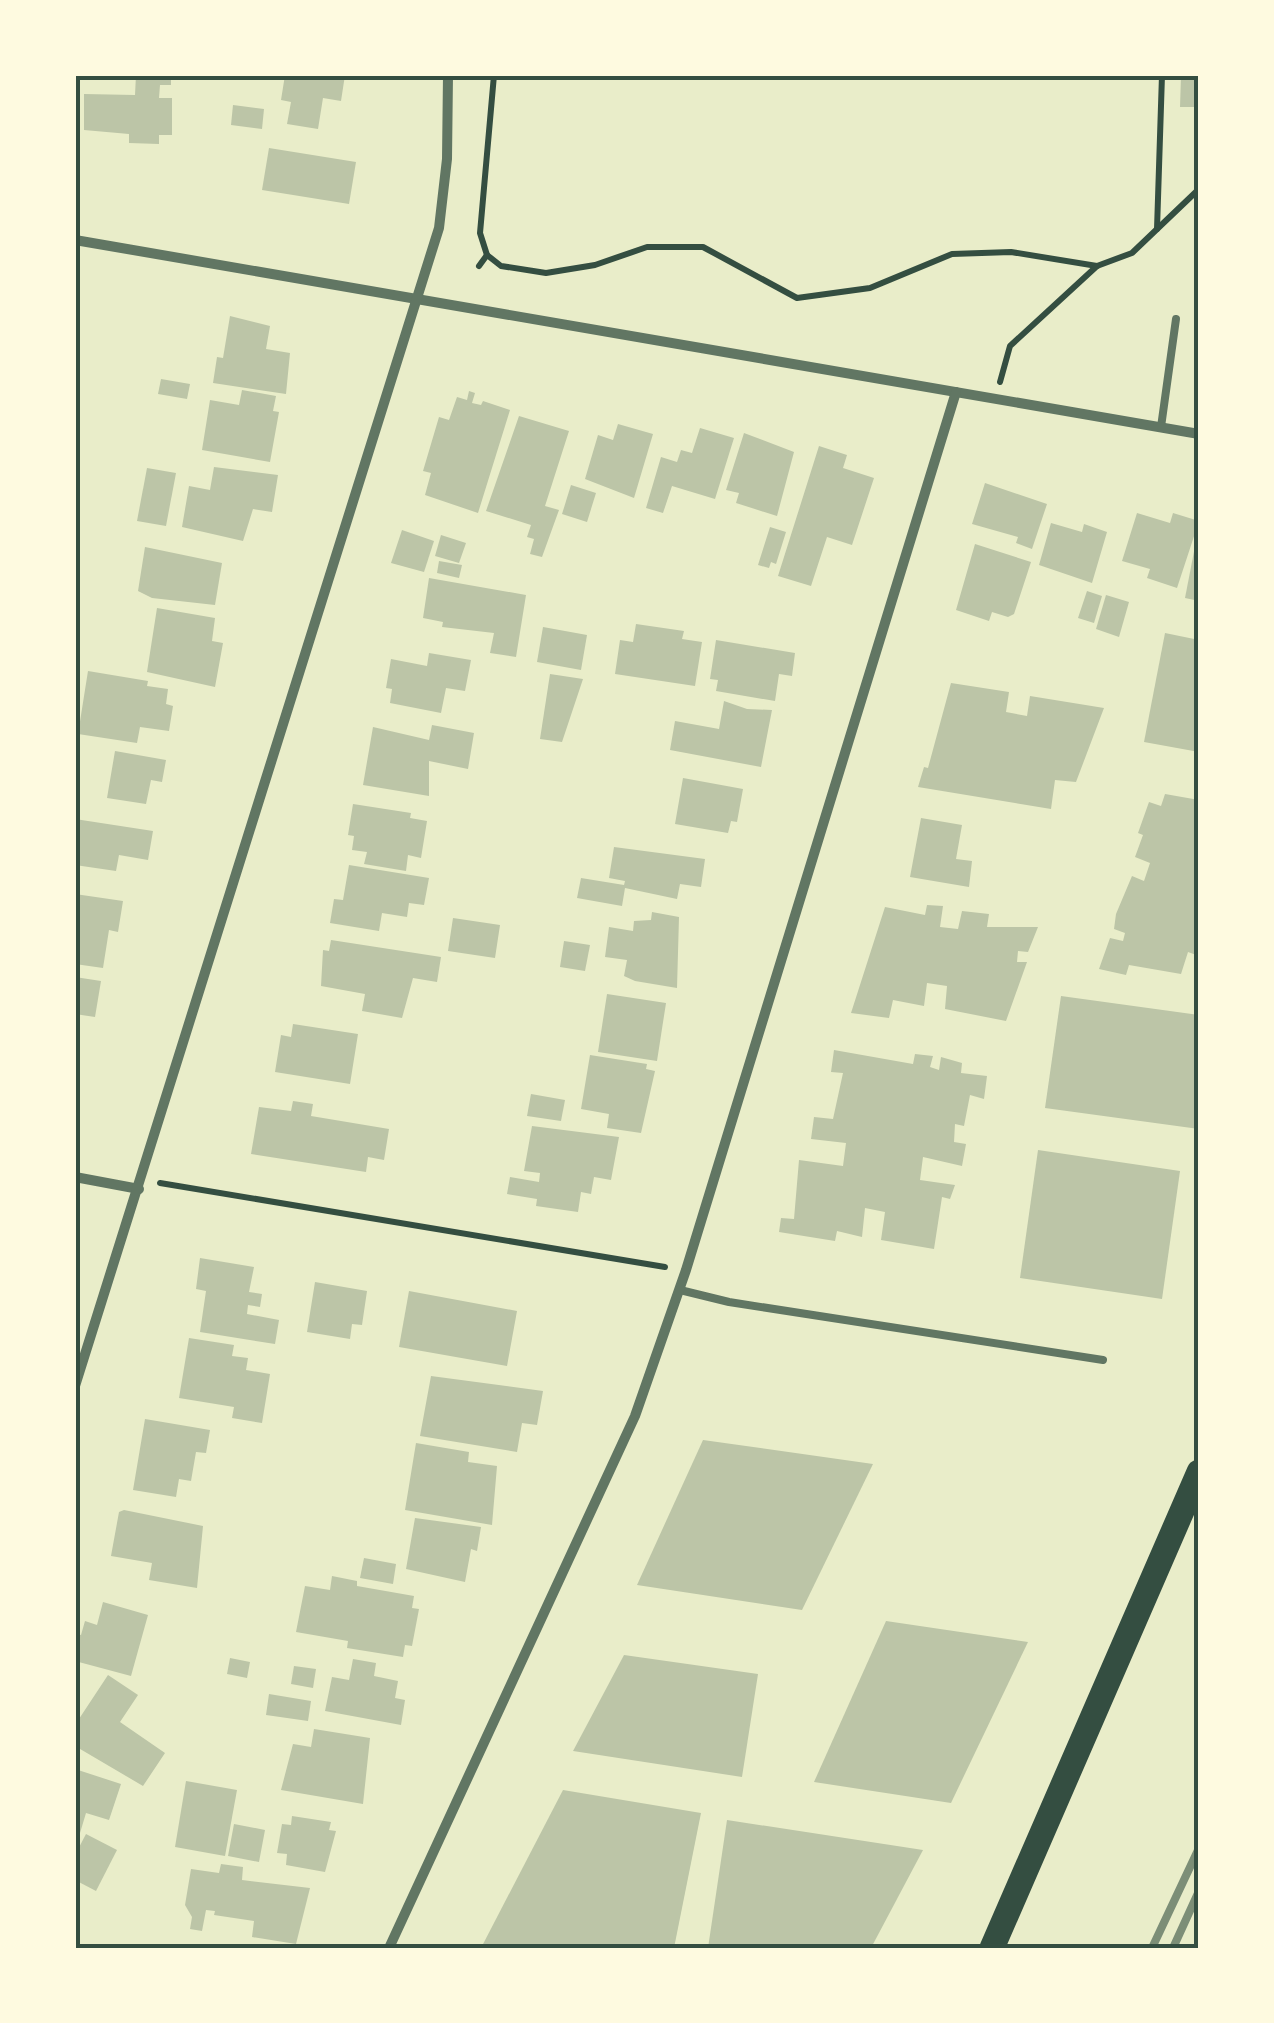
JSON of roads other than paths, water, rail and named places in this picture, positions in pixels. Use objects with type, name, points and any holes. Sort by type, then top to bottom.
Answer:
[{"type":"main road","points":[[992,1948],[1012,1894],[1124,1652],[1199,1472]]},
{"type":"main road","points":[[979,1948],[1012,1894]]},
{"type":"street","points":[[75,1386],[439,228],[448,75]]},
{"type":"street","points":[[75,240],[1199,434]]},
{"type":"street","points":[[389,1948],[635,1416],[680,1290],[956,392]]},
{"type":"street","points":[[75,1177],[141,1185]]},
{"type":"lane","points":[[1161,428],[1176,319]]},
{"type":"lane","points":[[680,1290],[729,1302],[1102,1360]]},
{"type":"railway","points":[[1152,1948],[1199,1848]]},
{"type":"railway","points":[[1173,1948],[1199,1891]]}]
